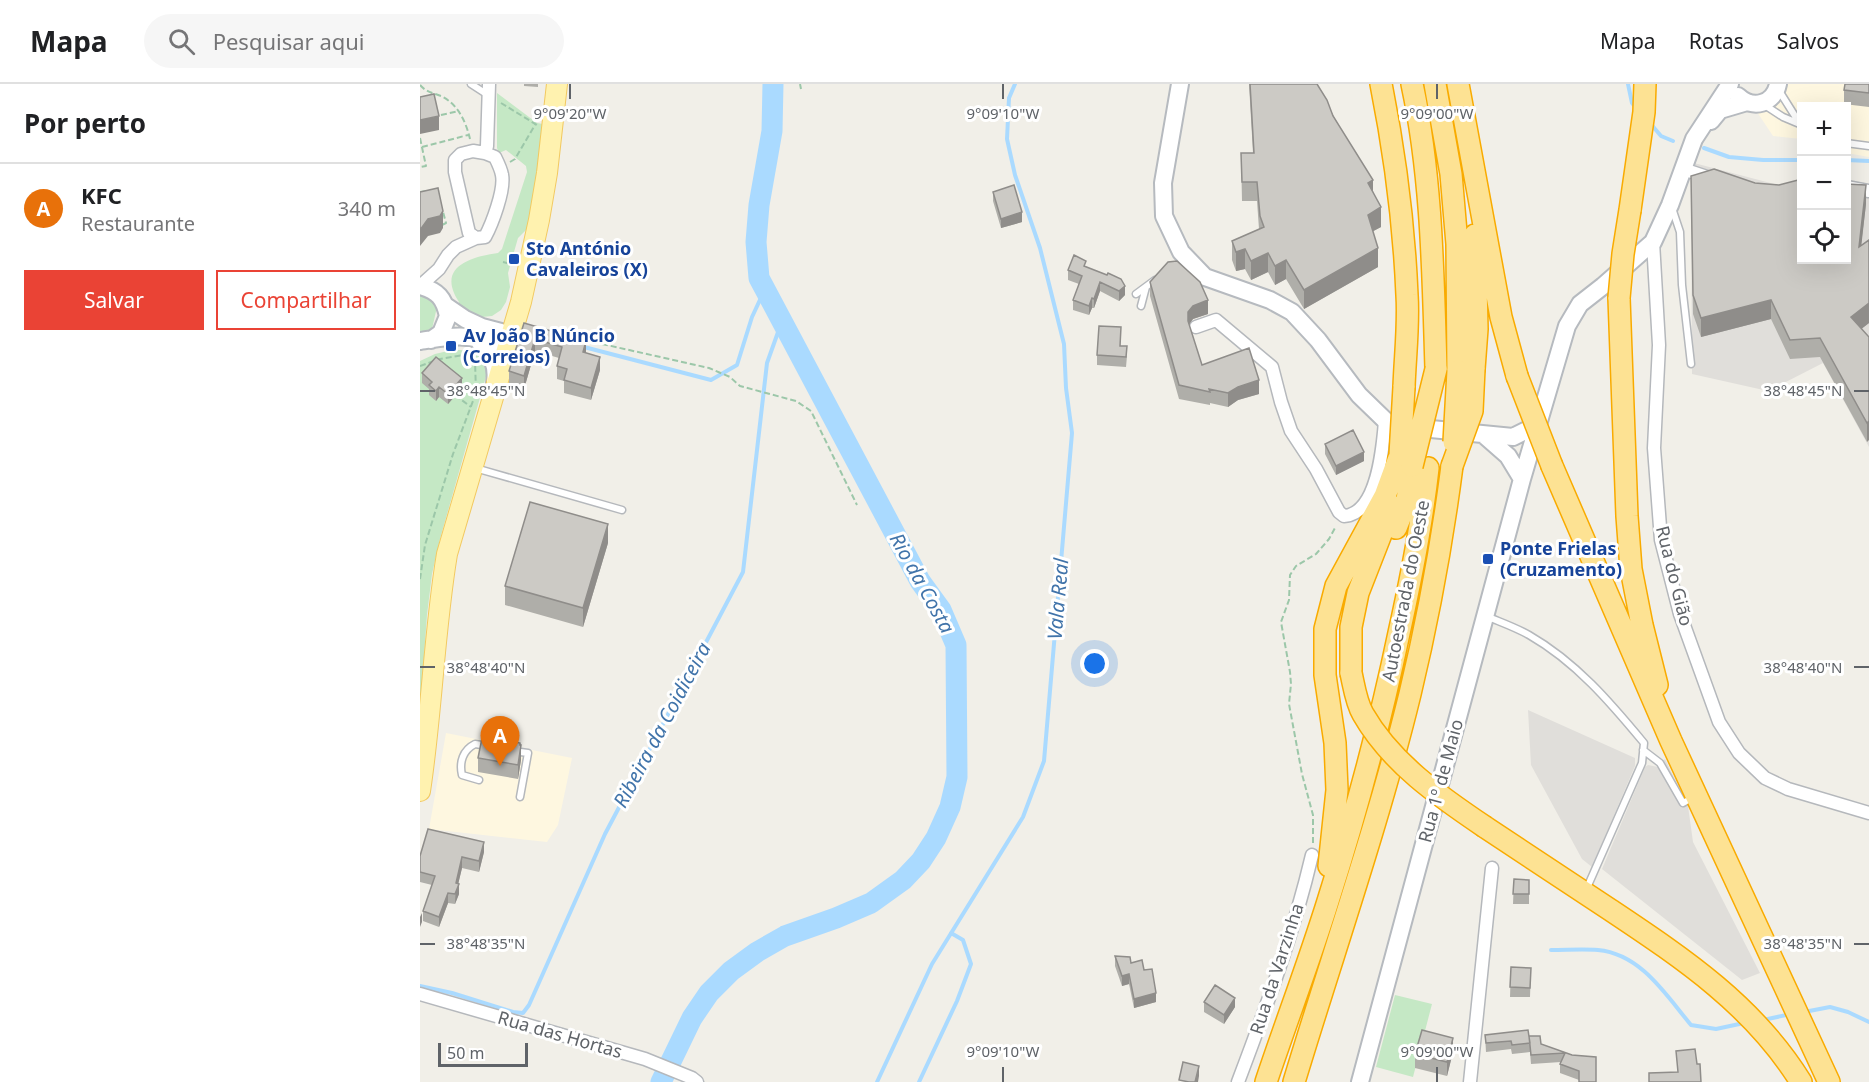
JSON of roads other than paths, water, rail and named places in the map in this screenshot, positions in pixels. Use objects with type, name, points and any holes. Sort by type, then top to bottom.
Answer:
[{"type":"highway","points":[[1328,903],[1329,855],[1337,790],[1335,743],[1325,675],[1325,628],[1336,586],[1385,496],[1413,463],[1404,387],[1407,297],[1402,213],[1391,133],[1381,84]]},
{"type":"highway","points":[[1412,84],[1417,107],[1433,245],[1436,369],[1413,463],[1407,500],[1399,524],[1358,593],[1351,627],[1351,673],[1362,712],[1386,747],[1414,776],[1441,797],[1666,947],[1710,980],[1751,1017],[1801,1082]]},
{"type":"highway","points":[[1435,84],[1450,174],[1466,370]]},
{"type":"highway","points":[[1458,84],[1499,307],[1517,376],[1552,466],[1671,741],[1829,1082]]},
{"type":"highway","points":[[1644,84],[1644,112],[1623,254],[1619,298],[1627,516],[1631,568],[1642,624],[1671,741]]},
{"type":"highway","points":[[1466,129],[1475,239],[1477,328],[1466,370]]},
{"type":"highway","name":"Autoestrada do Oeste","points":[[1294,1082],[1384,789],[1410,694],[1431,599],[1452,466],[1472,411],[1466,370]]},
{"type":"highway","name":"Autoestrada do Oeste","points":[[1266,1082],[1328,903],[1363,783],[1387,688],[1408,594],[1425,490],[1413,463]]},
{"type":"main road","points":[[420,791],[447,554],[520,302],[547,173],[557,84]]},
{"type":"street","points":[[1180,84],[1163,183],[1164,216],[1178,256],[1205,277],[1270,300],[1292,312],[1317,340],[1359,395],[1390,425],[1513,437],[1537,425]]},
{"type":"street","points":[[1732,84],[1736,93],[1754,103]]},
{"type":"street","points":[[1653,242],[1670,205],[1694,139],[1732,84]]},
{"type":"street","points":[[1694,139],[1720,110],[1769,100],[1778,86]]},
{"type":"street","points":[[479,152],[487,146],[489,90]]},
{"type":"street","points":[[420,286],[439,269],[448,255],[456,248],[476,238],[485,237],[489,230],[503,184],[495,157],[479,152],[461,154],[456,160],[456,172],[466,222],[469,233],[476,238]]},
{"type":"street","points":[[1683,168],[1725,183]]},
{"type":"street","points":[[1851,188],[1869,191]]},
{"type":"street","points":[[456,248],[466,222]]},
{"type":"street","name":"Rua 1º de Maio","points":[[1360,1082],[1522,479],[1567,326],[1580,304],[1653,242]]},
{"type":"street","name":"Rua do Gião","points":[[1653,242],[1659,345],[1654,448],[1661,540],[1680,614],[1719,722],[1739,753],[1765,778],[1788,789],[1869,813]]},
{"type":"street","points":[[423,341],[441,333],[448,316],[439,269]]},
{"type":"street","points":[[420,286],[429,288],[480,333],[496,367],[493,397]]},
{"type":"street","points":[[480,333],[507,323],[513,318],[520,302]]},
{"type":"street","points":[[1196,327],[1216,320],[1272,367],[1291,431],[1339,512],[1344,516],[1351,516],[1361,508],[1370,494],[1377,476],[1385,421]]},
{"type":"street","points":[[423,341],[501,332],[508,343]]},
{"type":"street","points":[[1484,435],[1508,456],[1522,479]]},
{"type":"street","points":[[1513,437],[1529,454]]},
{"type":"street","points":[[1508,456],[1529,454]]},
{"type":"street","name":"Rua da Varzinha","points":[[1238,1082],[1286,947],[1312,855]]},
{"type":"street","points":[[1470,1082],[1492,868]]},
{"type":"street","name":"Rua das Hortas","points":[[420,994],[645,1059],[694,1080]]},
{"type":"lane","points":[[471,84],[489,90]]},
{"type":"lane","points":[[1778,86],[1797,118]]},
{"type":"lane","points":[[1754,103],[1797,123]]},
{"type":"lane","points":[[1851,144],[1869,146]]},
{"type":"lane","points":[[1670,205],[1680,232],[1682,285],[1691,364]]},
{"type":"lane","points":[[1136,294],[1158,276]]},
{"type":"lane","points":[[1142,306],[1146,287]]},
{"type":"lane","points":[[472,467],[622,510]]},
{"type":"lane","points":[[1485,616],[1528,634],[1572,664],[1601,693],[1644,743],[1642,763],[1585,893]]},
{"type":"lane","points":[[479,780],[462,775],[461,767],[466,748],[474,744],[496,748]]},
{"type":"lane","points":[[507,749],[528,753],[520,797]]},
{"type":"lane","points":[[1643,750],[1660,764],[1683,803],[1696,796]]},
{"type":"waterway","name":"Rio da Costa","points":[[661,1082],[692,1018],[709,993],[731,971],[757,952],[785,936],[871,903],[903,880],[921,861],[936,838],[950,807],[957,777],[956,645],[941,610],[920,581],[759,278],[756,242],[759,205],[772,131],[773,84]]},
{"type":"waterway","name":"Vala Real","points":[[877,1082],[932,964],[1023,817],[1044,761],[1072,433],[1066,388],[1064,344],[1040,248],[1015,175],[1007,139],[1009,98],[1015,84]]},
{"type":"waterway","points":[[1628,84],[1632,103],[1637,109]]},
{"type":"waterway","points":[[1650,123],[1661,136],[1673,141]]},
{"type":"waterway","points":[[1704,148],[1729,157],[1797,160]]},
{"type":"waterway","points":[[1851,160],[1869,161]]},
{"type":"waterway","points":[[584,347],[711,380],[737,365],[752,317],[765,289]]},
{"type":"waterway","name":"Ribeira da Coidiceira","points":[[420,986],[452,993],[513,1012],[523,1013],[529,1005],[605,834],[743,572],[767,363],[782,321]]},
{"type":"waterway","points":[[919,1082],[957,1001],[971,964],[963,940],[951,933]]},
{"type":"waterway","points":[[1551,950],[1598,950],[1627,959],[1662,989],[1691,1025],[1716,1029],[1744,1023]]},
{"type":"waterway","points":[[1804,1012],[1830,1007],[1869,1022]]},
{"type":"waterway","points":[[1763,1020],[1791,1014]]},
{"type":"place","name":"Sto António Cavaleiros (X)","points":[[514,259]]},
{"type":"place","name":"Av João B Núncio (Correios)","points":[[451,346]]},
{"type":"place","name":"Ponte Frielas (Cruzamento)","points":[[1488,559]]},
{"type":"place","name":"KFC","points":[[500,766]]}]
